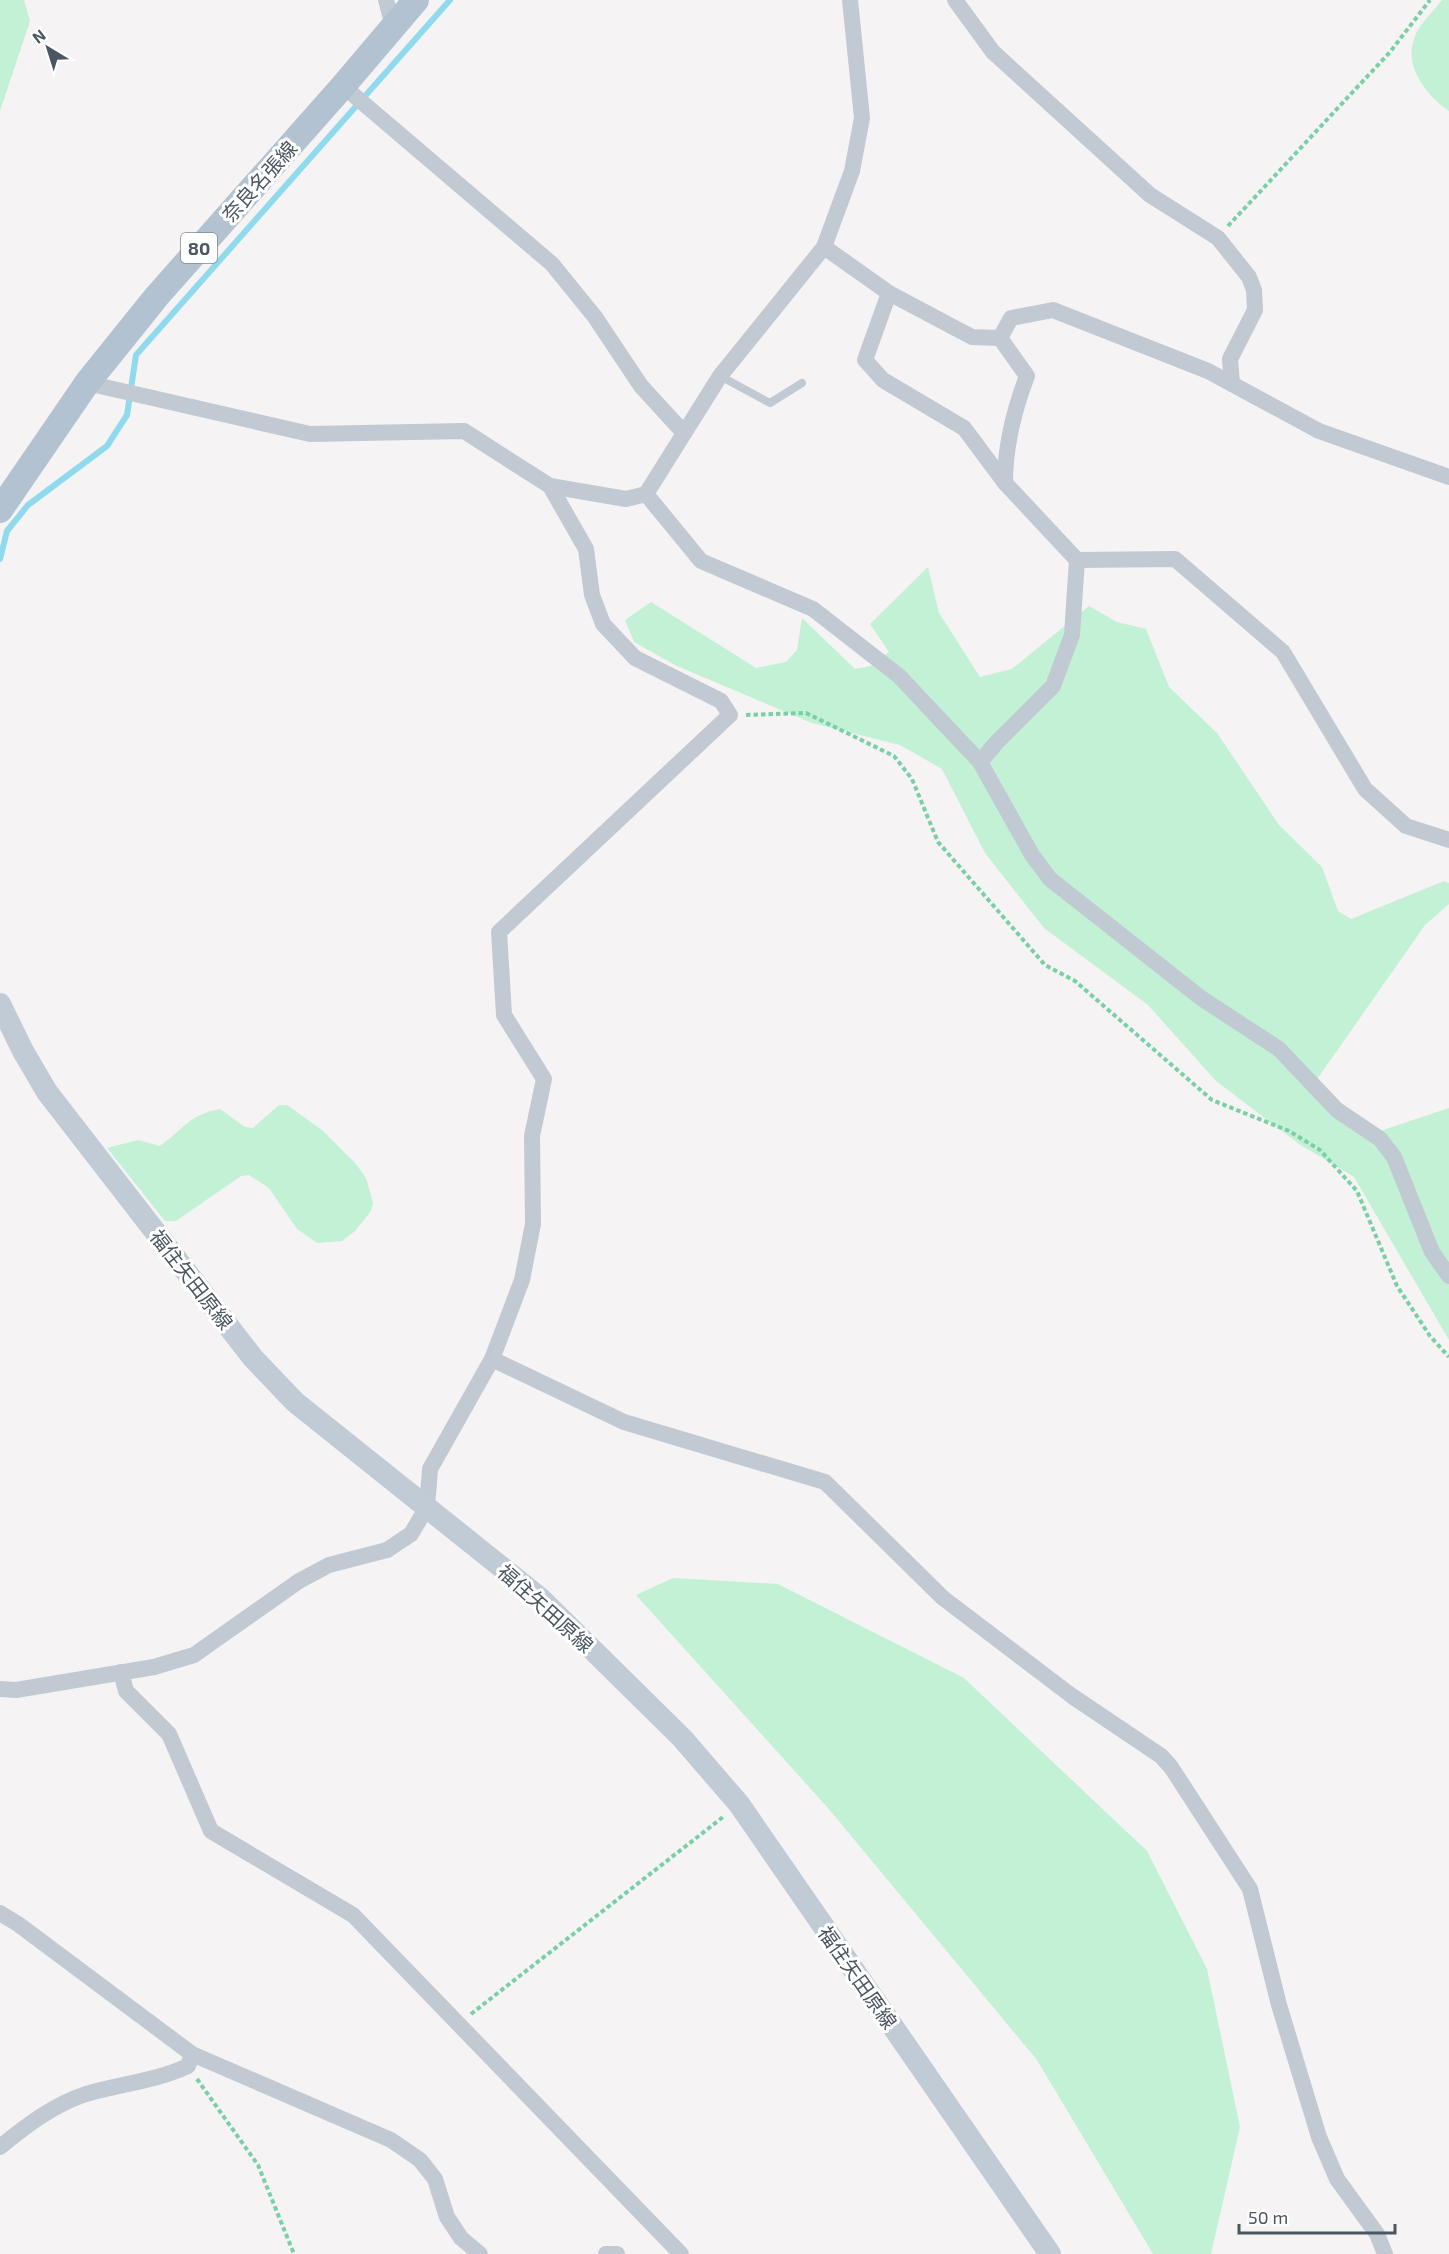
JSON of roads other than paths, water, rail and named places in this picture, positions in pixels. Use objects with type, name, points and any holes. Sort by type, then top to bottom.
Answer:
[{"type":"main road","name":"奈良名張線","points":[[0,510],[87,383],[157,296],[416,0]]},
{"type":"main road","name":"福住矢田原線","points":[[0,1004],[23,1051],[47,1092],[253,1358],[295,1402],[540,1598],[682,1738],[739,1804],[1050,2254]]},
{"type":"street","points":[[386,0],[393,26]]},
{"type":"street","points":[[87,383],[310,434],[464,431],[550,486],[626,499],[645,494],[720,376],[824,247],[852,171],[862,118],[850,0]]},
{"type":"street","points":[[955,0],[993,52],[1150,195],[1218,238],[1249,277],[1254,290],[1255,310],[1230,359],[1232,384]]},
{"type":"street","points":[[343,86],[552,264],[595,317],[640,386],[684,433]]},
{"type":"street","points":[[824,247],[889,293],[972,337],[1000,338]]},
{"type":"street","points":[[889,293],[865,360],[884,380],[964,428],[1005,483],[1077,560],[1072,635],[1053,686],[980,762]]},
{"type":"street","points":[[1000,338],[1011,318],[1053,310],[1208,371],[1319,431],[1449,477]]},
{"type":"street","points":[[1000,338],[1027,376],[1019,397],[1005,459],[1005,483]]},
{"type":"street","points":[[0,1689],[16,1690],[154,1667],[194,1655],[299,1581],[329,1565],[387,1550],[411,1534],[427,1507],[430,1469],[492,1359],[522,1280],[533,1224],[532,1136],[544,1079],[504,1015],[499,933],[730,715],[721,701],[635,658],[603,624],[592,595],[586,549],[550,486]]},
{"type":"street","points":[[645,494],[701,561],[813,609],[899,676],[980,762],[1032,855],[1050,879],[1201,998],[1279,1049],[1337,1110],[1380,1139],[1394,1157],[1432,1252],[1449,1276]]},
{"type":"street","points":[[1077,560],[1175,559],[1283,652],[1365,789],[1406,826],[1449,840]]},
{"type":"street","points":[[492,1359],[624,1422],[825,1482],[943,1598],[1072,1696],[1161,1756],[1171,1767],[1251,1889],[1279,2005],[1319,2137],[1337,2179],[1377,2234],[1385,2254]]},
{"type":"street","points":[[121,1672],[126,1691],[169,1734],[211,1831],[353,1915],[681,2254]]},
{"type":"street","points":[[0,1913],[18,1924],[190,2060],[401,2146],[420,2160],[435,2179],[447,2217],[461,2238],[480,2254]]},
{"type":"street","points":[[0,2147],[43,2113],[85,2095],[174,2073],[190,2060]]},
{"type":"street","points":[[606,2254],[610,2252],[617,2254]]},
{"type":"lane","points":[[720,376],[770,403],[802,383]]},
{"type":"waterway","points":[[0,559],[7,531],[28,505],[107,446],[127,415],[136,355],[450,0]]}]
